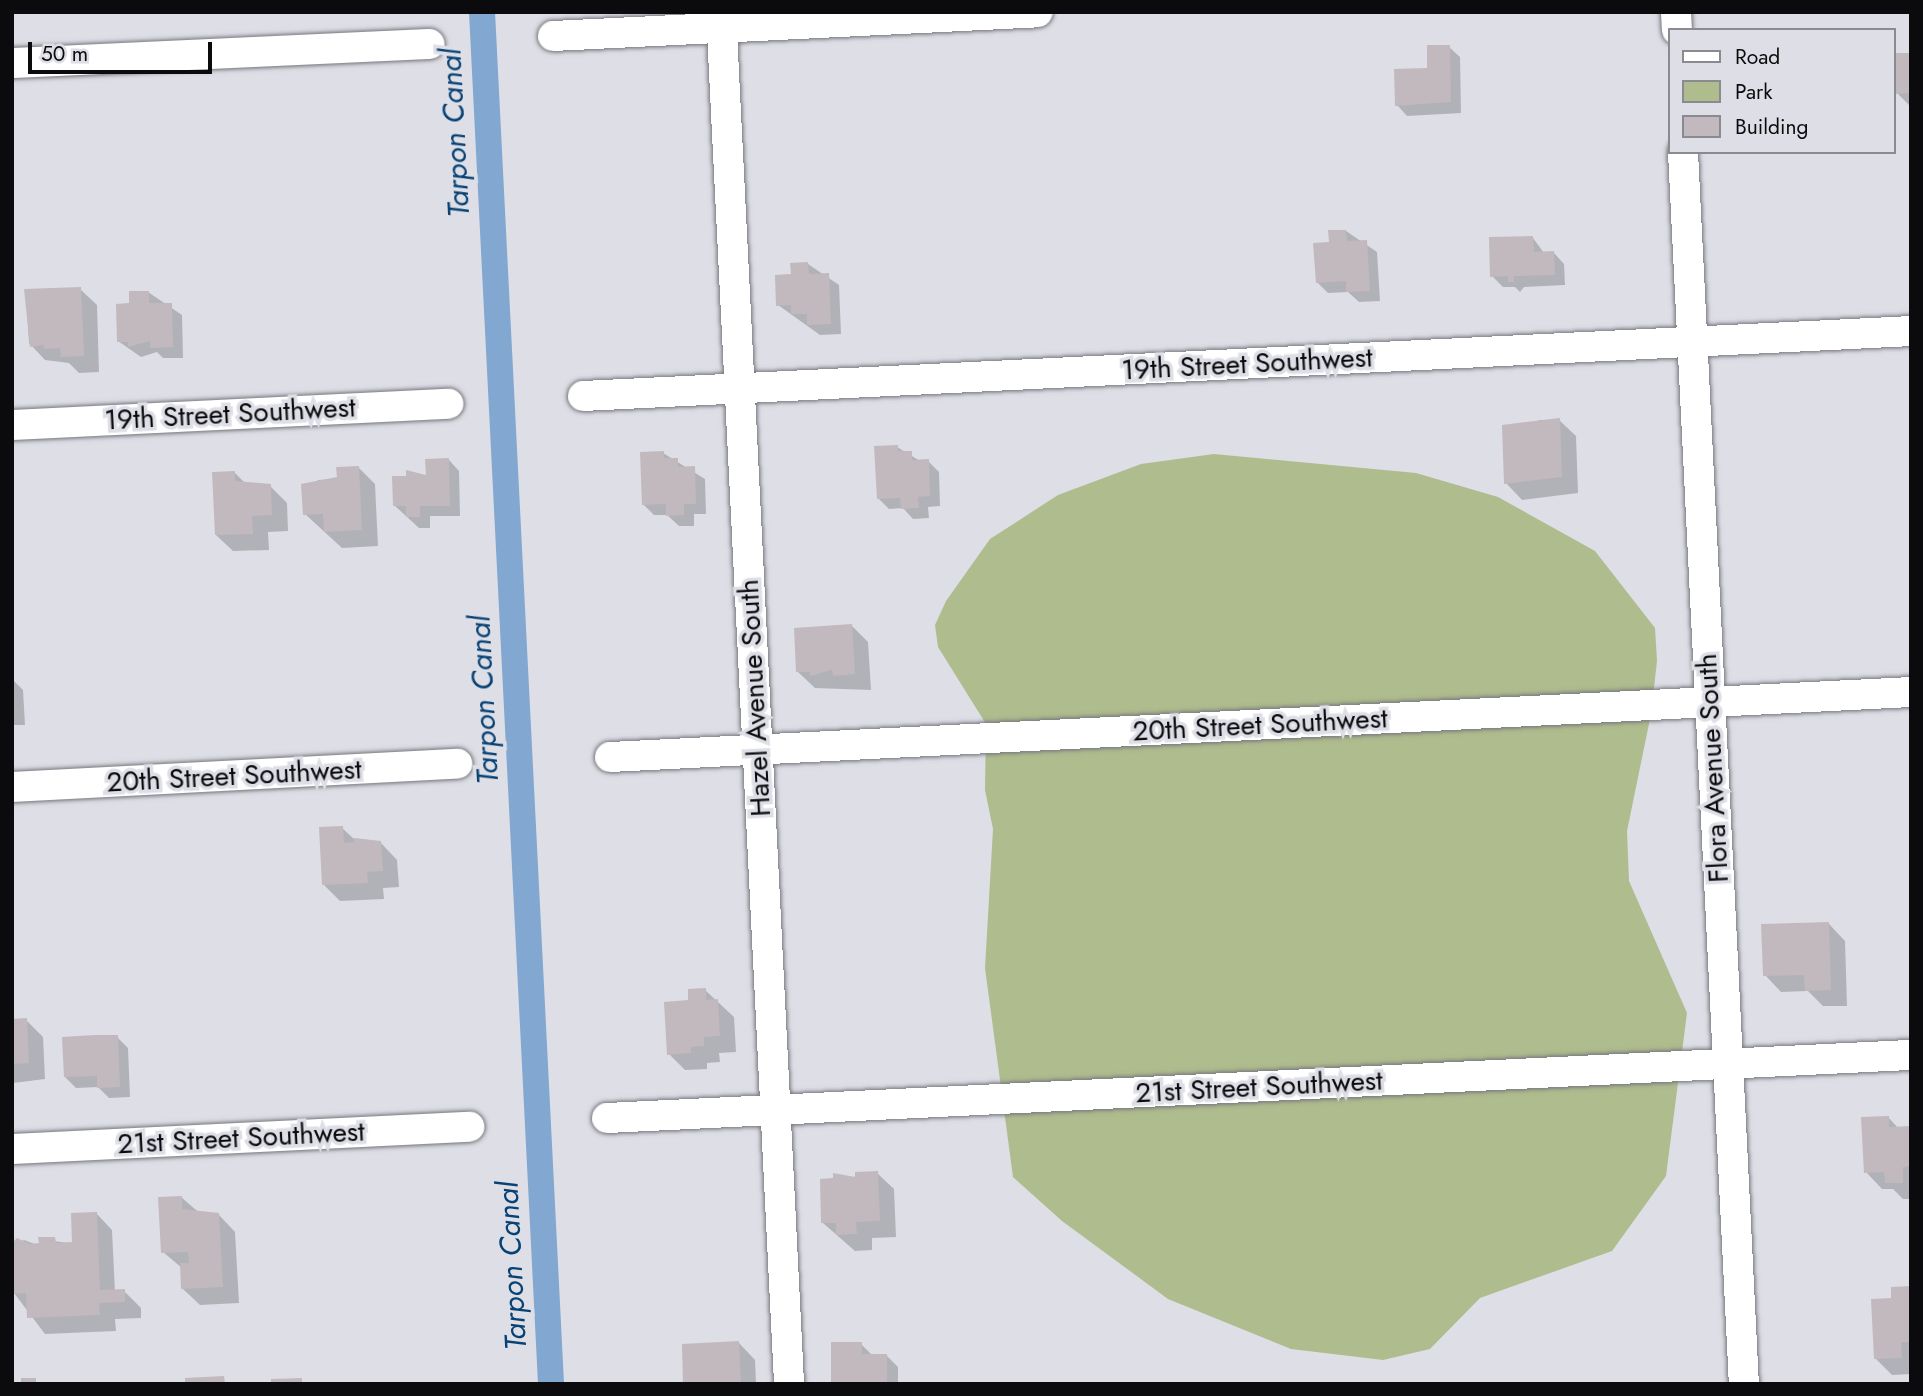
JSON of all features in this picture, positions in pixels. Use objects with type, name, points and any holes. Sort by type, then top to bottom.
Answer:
[{"type":"street","points":[[553,36],[721,20],[1037,12]]},
{"type":"street","name":"Hazel Avenue South","points":[[721,20],[789,1384]]},
{"type":"street","points":[[12,63],[430,44]]},
{"type":"street","name":"Flora Avenue South","points":[[1683,154],[1744,1384]]},
{"type":"street","name":"19th Street Southwest","points":[[583,396],[1911,331]]},
{"type":"street","name":"19th Street Southwest","points":[[12,425],[448,404]]},
{"type":"street","name":"20th Street Southwest","points":[[610,757],[1911,692]]},
{"type":"street","name":"20th Street Southwest","points":[[12,787],[457,764]]},
{"type":"street","name":"21st Street Southwest","points":[[607,1118],[775,1112],[1911,1055]]},
{"type":"street","name":"21st Street Southwest","points":[[12,1149],[469,1127]]},
{"type":"green space","points":[[1214,454],[1416,473],[1498,497],[1595,551],[1655,628],[1657,661],[1651,714],[1627,831],[1629,881],[1687,1013],[1666,1176],[1612,1251],[1480,1298],[1430,1349],[1383,1360],[1291,1349],[1168,1299],[1062,1221],[1013,1177],[985,968],[993,829],[985,790],[986,724],[938,647],[935,625],[946,601],[990,539],[1058,495],[1141,464]]},
{"type":"building","points":[[1427,45],[1450,45],[1451,102],[1395,106],[1394,69],[1427,68]]},
{"type":"building","points":[[1895,53],[1911,53],[1911,93],[1895,94]]},
{"type":"building","points":[[1328,230],[1346,230],[1347,241],[1367,240],[1370,291],[1346,292],[1346,281],[1316,283],[1313,243],[1329,242]]},
{"type":"building","points":[[1533,236],[1534,252],[1554,251],[1555,275],[1514,276],[1514,282],[1508,282],[1508,276],[1490,277],[1489,237]]},
{"type":"building","points":[[808,262],[809,274],[829,273],[831,324],[807,325],[807,314],[791,314],[791,305],[776,306],[775,275],[791,274],[790,263]]},
{"type":"building","points":[[81,287],[84,356],[61,357],[60,348],[44,349],[44,345],[30,347],[24,289]]},
{"type":"building","points":[[129,291],[149,291],[149,303],[172,303],[173,347],[150,348],[150,341],[128,347],[128,342],[117,342],[116,304],[129,303]]},
{"type":"building","points":[[1560,418],[1562,477],[1504,484],[1502,425]]},
{"type":"building","points":[[898,445],[898,451],[912,451],[912,460],[929,459],[930,496],[918,497],[919,508],[901,509],[900,498],[877,499],[874,446]]},
{"type":"building","points":[[664,451],[664,458],[678,458],[678,467],[695,466],[696,504],[684,504],[684,515],[666,516],[666,504],[642,505],[640,452]]},
{"type":"building","points":[[449,458],[450,506],[420,506],[420,517],[406,517],[406,506],[393,506],[392,476],[406,476],[406,470],[426,475],[425,459]]},
{"type":"building","points":[[359,466],[362,530],[324,532],[323,514],[303,515],[301,484],[337,477],[336,467]]},
{"type":"building","points":[[235,471],[235,481],[271,484],[272,515],[252,516],[253,534],[215,535],[212,472]]},
{"type":"building","points":[[852,624],[855,674],[833,676],[832,670],[810,676],[810,672],[796,672],[794,628]]},
{"type":"building","points":[[343,826],[344,843],[354,842],[354,838],[381,841],[383,871],[367,872],[368,883],[322,885],[319,827]]},
{"type":"building","points":[[1829,922],[1831,990],[1805,991],[1804,975],[1763,976],[1761,924]]},
{"type":"building","points":[[706,988],[706,1000],[718,999],[720,1036],[704,1037],[704,1046],[691,1047],[691,1053],[667,1055],[664,1002],[688,1000],[688,989]]},
{"type":"building","points":[[27,1018],[29,1063],[12,1064],[12,1019]]},
{"type":"building","points":[[118,1035],[120,1087],[97,1088],[97,1076],[64,1077],[62,1037]]},
{"type":"building","points":[[1889,1116],[1889,1127],[1911,1126],[1911,1166],[1903,1167],[1903,1183],[1885,1183],[1884,1172],[1864,1173],[1861,1117]]},
{"type":"building","points":[[878,1171],[880,1221],[856,1222],[857,1234],[836,1235],[836,1223],[821,1223],[820,1179],[833,1178],[833,1173],[855,1177],[855,1172]]},
{"type":"building","points":[[182,1196],[182,1209],[219,1213],[223,1287],[181,1289],[180,1263],[189,1263],[188,1252],[161,1253],[158,1197]]},
{"type":"building","points":[[97,1212],[100,1290],[125,1289],[125,1302],[99,1303],[100,1315],[27,1318],[26,1293],[13,1294],[12,1243],[17,1238],[30,1244],[39,1243],[38,1237],[55,1237],[56,1243],[72,1242],[71,1213]]},
{"type":"building","points":[[1911,1286],[1911,1342],[1901,1342],[1902,1358],[1874,1359],[1871,1299],[1891,1298],[1891,1287]]},
{"type":"building","points":[[739,1341],[741,1384],[683,1384],[682,1344]]},
{"type":"building","points":[[831,1342],[862,1342],[862,1354],[887,1354],[887,1384],[831,1384]]},
{"type":"building","points":[[224,1376],[225,1384],[185,1384],[185,1378]]},
{"type":"building","points":[[21,1378],[36,1378],[36,1384],[21,1384]]},
{"type":"building","points":[[302,1378],[302,1384],[271,1384],[271,1379]]},
{"type":"waterway","name":"Tarpon Canal","points":[[482,12],[551,1384]]}]
